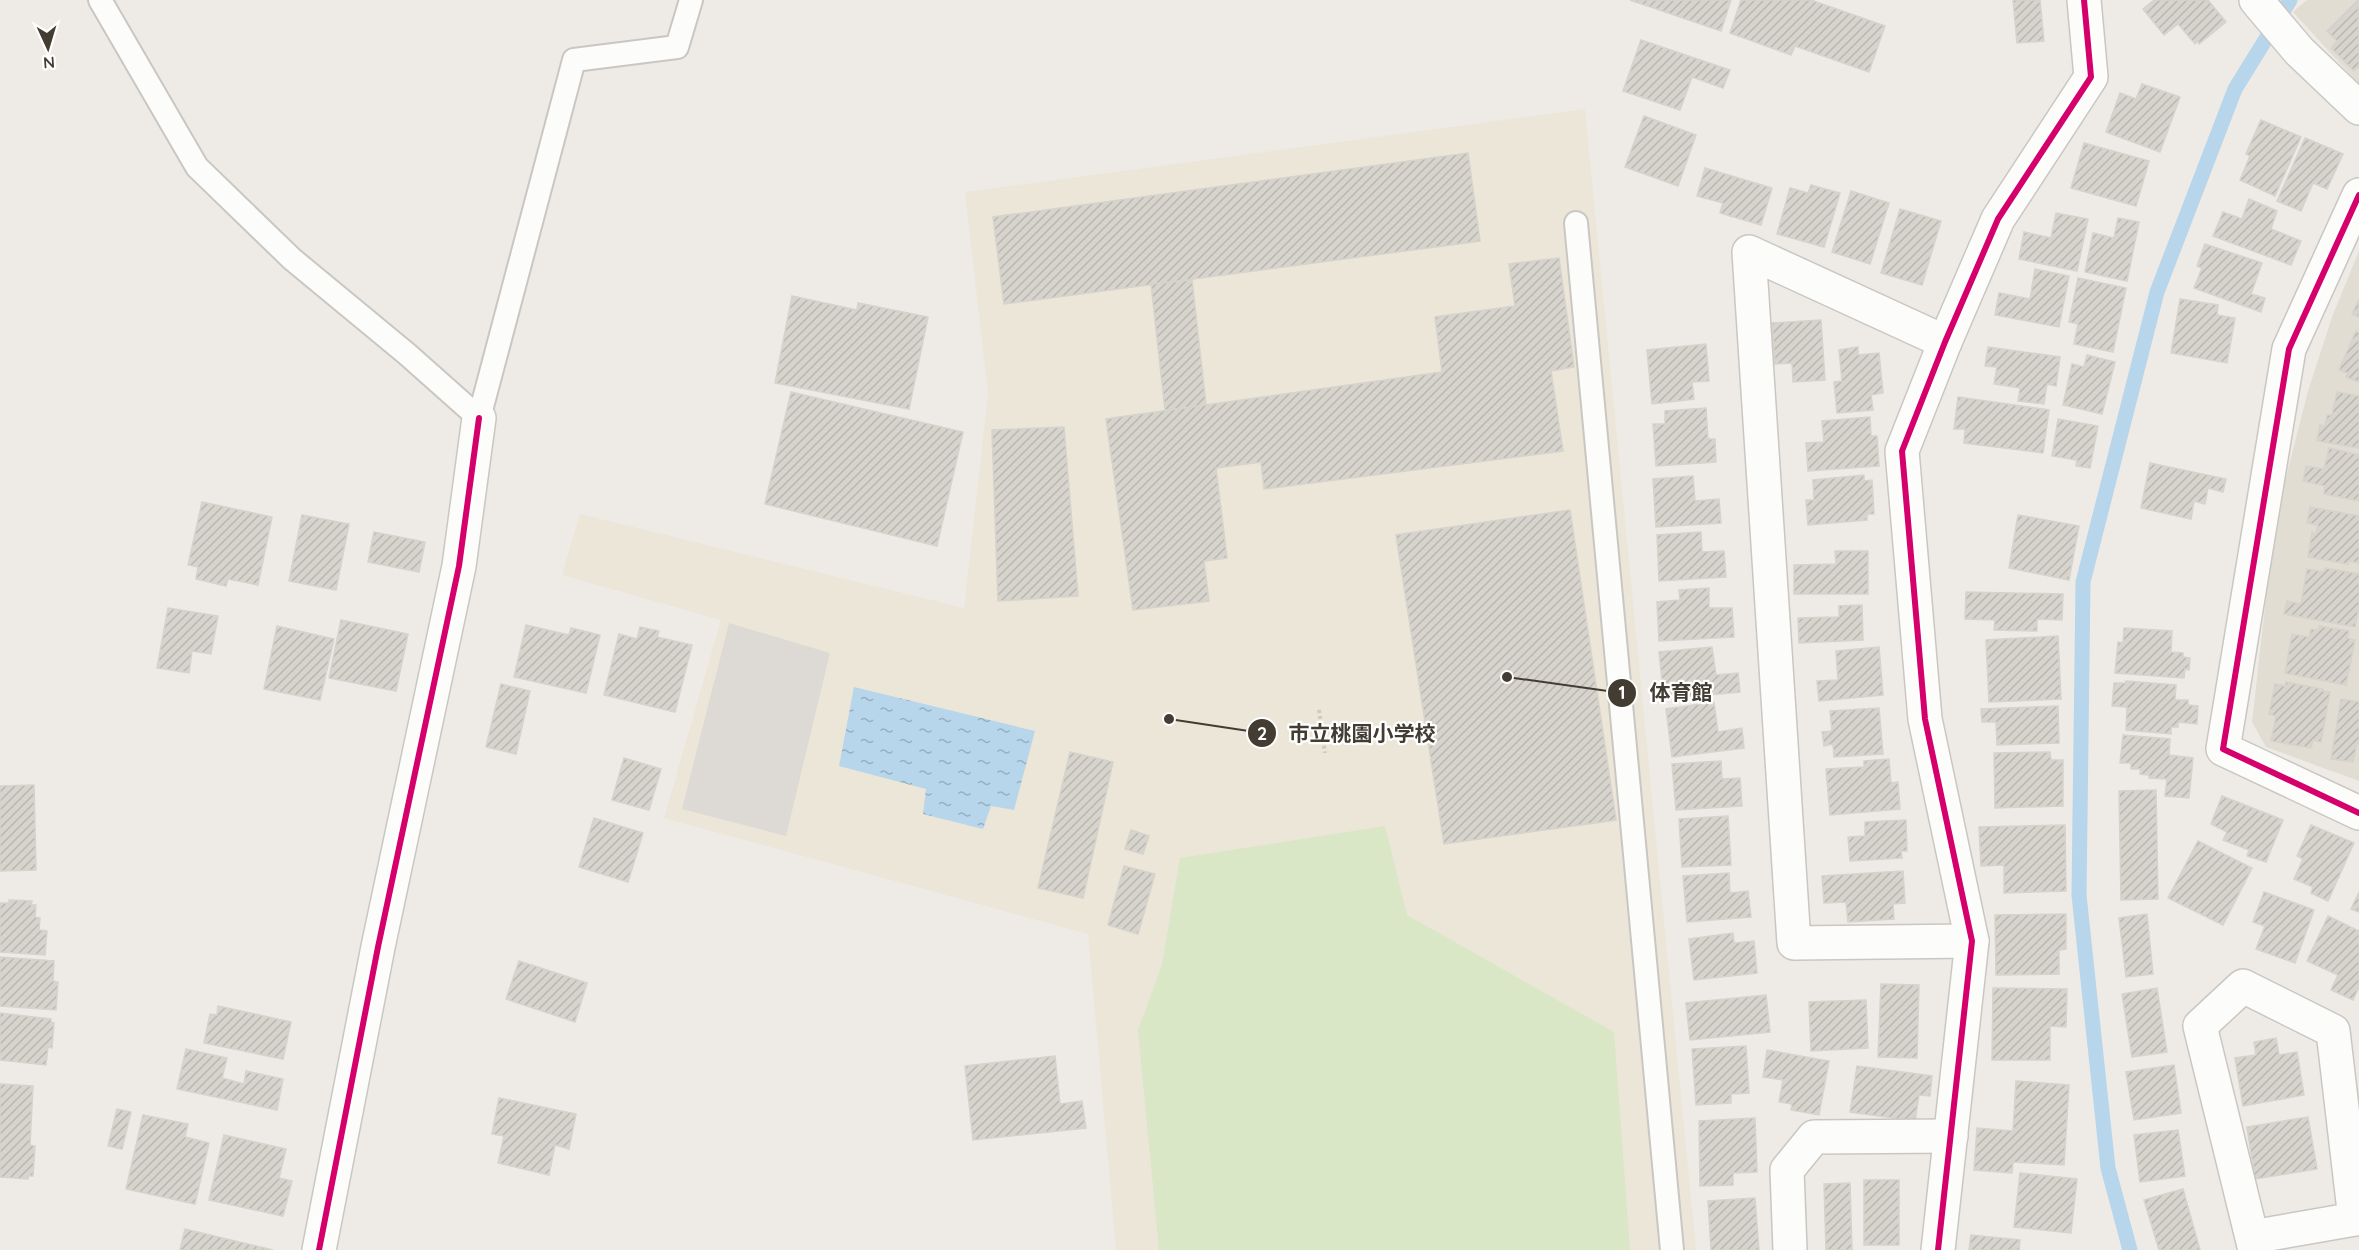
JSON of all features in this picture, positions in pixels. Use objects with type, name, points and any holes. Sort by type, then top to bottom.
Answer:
[{"type":"street","points":[[1938,1250],[1972,940],[1925,719],[1902,451],[1945,342],[1998,219],[2091,77],[2084,0]]},
{"type":"street","points":[[2256,0],[2299,51],[2359,108]]},
{"type":"street","points":[[2359,195],[2289,349],[2223,749],[2359,813]]},
{"type":"street","points":[[1945,342],[1749,252],[1794,943],[1972,940]]},
{"type":"street","points":[[319,1250],[378,947],[459,566],[480,418]]},
{"type":"street","points":[[2243,986],[2333,1031],[2355,1219],[2253,1244],[2200,1026],[2243,986]]},
{"type":"street","points":[[1790,1250],[1787,1170],[1814,1137],[1951,1136]]},
{"type":"lane","points":[[100,0],[197,167],[292,259],[480,418],[574,60],[677,47],[691,0]]},
{"type":"lane","points":[[1576,223],[1672,1250]]},
{"type":"path","points":[[1319,710],[1325,753]]},
{"type":"shaded area","points":[[2307,0],[2359,0],[2359,84],[2293,12]]},
{"type":"shaded area","points":[[1585,109],[1696,1250],[1116,1250],[1088,934],[664,818],[721,620],[562,575],[580,514],[964,608],[988,394],[965,192]]},
{"type":"shaded area","points":[[2359,251],[2359,781],[2266,747],[2252,722],[2270,563],[2286,477],[2308,391],[2332,317]]},
{"type":"shaded area","points":[[729,623],[830,653],[786,836],[682,809]]},
{"type":"green space","points":[[1385,826],[1407,915],[1614,1032],[1630,1250],[1159,1250],[1138,1030],[1162,965],[1180,858]]},
{"type":"water","points":[[854,687],[1035,731],[1014,810],[991,806],[983,829],[923,814],[926,789],[839,766]]},
{"type":"building","points":[[1630,0],[1731,0],[1721,31]]},
{"type":"building","points":[[1741,0],[1811,0],[1885,26],[1869,72],[1795,46],[1791,55],[1730,33]]},
{"type":"building","points":[[2013,0],[2040,0],[2044,41],[2017,43]]},
{"type":"building","points":[[2154,0],[2208,0],[2226,22],[2199,44],[2198,41],[2195,44],[2178,24],[2164,35],[2143,9]]},
{"type":"building","points":[[2358,0],[2359,66],[2354,71],[2331,48],[2337,41],[2327,31]]},
{"type":"building","points":[[1641,40],[1730,70],[1723,88],[1692,77],[1680,110],[1623,91]]},
{"type":"building","points":[[2142,84],[2180,97],[2160,152],[2106,132],[2120,93],[2136,99]]},
{"type":"building","points":[[1644,116],[1696,135],[1678,186],[1625,167]]},
{"type":"building","points":[[2261,120],[2301,137],[2275,196],[2240,180],[2250,156],[2246,154]]},
{"type":"building","points":[[2305,138],[2343,154],[2327,189],[2313,183],[2301,211],[2277,201]]},
{"type":"building","points":[[2084,143],[2149,161],[2136,206],[2071,188]]},
{"type":"building","points":[[1468,153],[1480,241],[1004,304],[993,217]]},
{"type":"building","points":[[1705,168],[1772,188],[1761,225],[1720,213],[1723,203],[1697,196]]},
{"type":"building","points":[[1811,185],[1840,193],[1824,247],[1777,234],[1790,188],[1808,193]]},
{"type":"building","points":[[1851,191],[1889,203],[1870,264],[1832,252]]},
{"type":"building","points":[[2249,199],[2277,211],[2271,229],[2301,241],[2291,265],[2213,236],[2223,212],[2242,219]]},
{"type":"building","points":[[1900,209],[1941,221],[1922,285],[1881,273]]},
{"type":"building","points":[[2056,213],[2088,219],[2077,271],[2019,259],[2024,232],[2051,238]]},
{"type":"building","points":[[2118,218],[2139,222],[2127,281],[2085,272],[2093,233],[2114,238]]},
{"type":"building","points":[[2205,244],[2262,263],[2251,294],[2265,298],[2261,312],[2194,288],[2202,268],[2197,266]]},
{"type":"building","points":[[1559,258],[1574,367],[1551,371],[1563,451],[1264,489],[1261,462],[1216,468],[1227,558],[1204,561],[1209,601],[1133,610],[1106,419],[1442,372],[1435,317],[1515,306],[1509,264]]},
{"type":"building","points":[[2035,269],[2069,276],[2059,327],[1995,315],[1999,293],[2030,299]]},
{"type":"building","points":[[2078,278],[2126,288],[2113,352],[2074,344],[2078,324],[2069,322]]},
{"type":"building","points":[[1192,280],[1206,405],[1165,410],[1151,284]]},
{"type":"building","points":[[792,296],[857,310],[858,303],[928,317],[909,409],[775,383]]},
{"type":"building","points":[[2180,299],[2218,305],[2217,315],[2235,318],[2227,363],[2171,353]]},
{"type":"building","points":[[2359,299],[2359,317],[2352,314]]},
{"type":"building","points":[[1821,320],[1825,380],[1793,382],[1792,363],[1775,364],[1772,323]]},
{"type":"building","points":[[2356,331],[2359,333],[2359,382],[2346,377],[2348,373],[2339,370]]},
{"type":"building","points":[[1706,344],[1709,381],[1692,382],[1694,399],[1652,404],[1647,350]]},
{"type":"building","points":[[1858,347],[1858,355],[1879,353],[1883,393],[1871,395],[1873,410],[1837,413],[1834,382],[1842,381],[1839,350]]},
{"type":"building","points":[[1988,347],[2060,357],[2056,386],[2047,384],[2044,404],[2018,401],[2020,388],[1994,384],[1997,367],[1985,366]]},
{"type":"building","points":[[2087,355],[2115,362],[2102,414],[2063,405],[2072,364],[2084,367]]},
{"type":"building","points":[[791,392],[963,432],[937,546],[765,504]]},
{"type":"building","points":[[2337,392],[2359,396],[2359,448],[2317,441],[2320,425],[2325,426],[2327,415],[2332,415]]},
{"type":"building","points":[[1958,397],[2049,410],[2043,453],[1964,443],[1965,429],[1954,429]]},
{"type":"building","points":[[1706,408],[1708,439],[1715,439],[1716,462],[1656,466],[1653,424],[1665,424],[1665,411]]},
{"type":"building","points":[[1870,417],[1871,436],[1877,436],[1879,466],[1808,471],[1806,443],[1824,442],[1822,421]]},
{"type":"building","points":[[2058,419],[2098,426],[2090,468],[2076,466],[2077,460],[2052,456]]},
{"type":"building","points":[[1064,427],[1078,596],[998,601],[992,430]]},
{"type":"building","points":[[2329,448],[2359,455],[2359,501],[2324,494],[2325,486],[2303,481],[2306,466],[2324,469]]},
{"type":"building","points":[[2150,463],[2226,479],[2223,492],[2208,488],[2205,504],[2194,501],[2191,519],[2141,508]]},
{"type":"building","points":[[1864,475],[1864,481],[1872,480],[1874,514],[1867,514],[1867,520],[1808,525],[1806,500],[1814,500],[1813,480]]},
{"type":"building","points":[[1693,476],[1695,501],[1719,499],[1721,523],[1656,527],[1653,479]]},
{"type":"building","points":[[202,502],[272,517],[258,585],[228,579],[226,586],[196,579],[198,567],[188,565]]},
{"type":"building","points":[[2310,507],[2359,516],[2359,563],[2348,561],[2348,564],[2308,557],[2312,532],[2316,534],[2318,525],[2307,523]]},
{"type":"building","points":[[1570,510],[1616,820],[1444,844],[1396,535]]},
{"type":"building","points":[[302,515],[349,524],[336,590],[289,581]]},
{"type":"building","points":[[2018,515],[2079,526],[2069,580],[2009,568]]},
{"type":"building","points":[[374,532],[425,542],[419,572],[368,562]]},
{"type":"building","points":[[1701,532],[1702,552],[1724,551],[1726,577],[1659,581],[1657,535]]},
{"type":"building","points":[[1835,551],[1868,551],[1868,594],[1794,594],[1794,565],[1836,564]]},
{"type":"building","points":[[2325,568],[2359,574],[2359,607],[2355,627],[2284,614],[2287,601],[2301,604],[2307,569],[2324,572]]},
{"type":"building","points":[[1709,588],[1709,608],[1732,608],[1734,637],[1659,641],[1657,602],[1680,600],[1679,590]]},
{"type":"building","points":[[1966,592],[2063,594],[2062,620],[2037,619],[2037,631],[1994,630],[1995,620],[1965,619]]},
{"type":"building","points":[[1862,605],[1863,640],[1799,643],[1798,618],[1839,617],[1839,606]]},
{"type":"building","points":[[168,608],[218,616],[211,654],[192,651],[189,673],[157,668]]},
{"type":"building","points":[[341,620],[408,634],[396,691],[329,678]]},
{"type":"building","points":[[526,625],[569,635],[571,628],[600,635],[586,693],[514,677]]},
{"type":"building","points":[[277,626],[334,639],[320,700],[264,689]]},
{"type":"building","points":[[2319,626],[2349,631],[2347,638],[2355,640],[2346,685],[2285,673],[2292,634],[2309,637],[2311,629],[2318,630]]},
{"type":"building","points":[[640,627],[659,631],[657,637],[692,645],[675,712],[604,695],[619,634],[637,639]]},
{"type":"building","points":[[2124,628],[2172,631],[2171,652],[2183,653],[2183,657],[2190,658],[2189,670],[2185,669],[2184,678],[2115,673],[2118,642],[2123,643]]},
{"type":"building","points":[[2058,636],[2061,699],[1989,702],[1986,640]]},
{"type":"building","points":[[1712,647],[1716,675],[1738,673],[1740,692],[1664,699],[1659,652]]},
{"type":"building","points":[[1879,647],[1883,695],[1819,701],[1817,681],[1838,680],[1836,651]]},
{"type":"building","points":[[2126,681],[2176,685],[2175,700],[2188,700],[2188,705],[2198,706],[2197,724],[2178,722],[2178,727],[2171,727],[2171,734],[2126,730],[2127,707],[2112,706],[2114,683],[2126,683]]},
{"type":"building","points":[[2286,682],[2330,692],[2321,742],[2313,740],[2311,748],[2271,741],[2276,716],[2269,714],[2275,684],[2285,686]]},
{"type":"building","points":[[501,684],[530,691],[516,754],[486,747]]},
{"type":"building","points":[[2341,699],[2359,702],[2359,744],[2357,744],[2353,762],[2331,759]]},
{"type":"building","points":[[1714,702],[1718,732],[1742,728],[1744,748],[1672,757],[1666,709]]},
{"type":"building","points":[[2058,706],[2059,743],[1997,745],[1996,722],[1982,722],[1981,709]]},
{"type":"building","points":[[1879,708],[1883,754],[1834,757],[1833,744],[1824,746],[1822,732],[1832,731],[1830,711]]},
{"type":"building","points":[[2123,735],[2170,739],[2169,755],[2193,758],[2189,798],[2165,796],[2167,779],[2149,778],[2149,775],[2140,774],[2141,769],[2131,769],[2131,763],[2120,763]]},
{"type":"building","points":[[1070,752],[1113,762],[1083,898],[1038,888]]},
{"type":"building","points":[[2050,752],[2051,760],[2063,760],[2063,806],[1995,808],[1994,753]]},
{"type":"building","points":[[624,758],[661,769],[649,810],[612,800]]},
{"type":"building","points":[[1889,759],[1891,783],[1898,782],[1900,809],[1830,815],[1826,769],[1864,767],[1864,761]]},
{"type":"building","points":[[1721,761],[1722,779],[1740,778],[1742,806],[1676,810],[1672,764]]},
{"type":"building","points":[[34,785],[36,870],[0,871],[0,786]]},
{"type":"building","points":[[2156,790],[2158,899],[2121,900],[2119,791]]},
{"type":"building","points":[[2222,796],[2283,820],[2266,862],[2247,856],[2249,850],[2223,840],[2227,832],[2211,824]]},
{"type":"building","points":[[1728,816],[1731,865],[1682,867],[1679,819]]},
{"type":"building","points":[[594,818],[643,833],[628,882],[579,867]]},
{"type":"building","points":[[1906,820],[1907,851],[1901,851],[1902,858],[1850,861],[1848,837],[1865,836],[1865,822]]},
{"type":"building","points":[[2065,825],[2066,891],[2004,893],[2004,865],[1981,866],[1979,827]]},
{"type":"building","points":[[2311,825],[2354,843],[2328,901],[2311,893],[2313,887],[2294,879],[2303,859],[2297,856]]},
{"type":"building","points":[[1131,830],[1149,836],[1143,854],[1125,849]]},
{"type":"building","points":[[2198,841],[2252,868],[2223,925],[2168,898]]},
{"type":"building","points":[[1124,866],[1155,874],[1138,934],[1108,925]]},
{"type":"building","points":[[1903,871],[1905,903],[1893,904],[1894,919],[1848,922],[1846,902],[1824,903],[1822,876]]},
{"type":"building","points":[[1729,873],[1730,893],[1748,891],[1751,917],[1687,922],[1683,876]]},
{"type":"building","points":[[2264,892],[2314,910],[2295,963],[2256,949],[2265,926],[2253,922]]},
{"type":"building","points":[[2359,892],[2359,912],[2351,909]]},
{"type":"building","points":[[9,900],[32,901],[31,905],[36,905],[35,917],[40,918],[39,930],[47,931],[45,955],[0,952],[0,903],[9,903]]},
{"type":"building","points":[[2066,914],[2066,949],[2059,950],[2059,974],[1996,975],[1995,915]]},
{"type":"building","points":[[2147,914],[2153,974],[2126,977],[2119,918]]},
{"type":"building","points":[[2328,916],[2359,931],[2359,987],[2353,1000],[2331,990],[2338,975],[2307,961]]},
{"type":"building","points":[[1733,933],[1734,943],[1754,941],[1757,973],[1694,980],[1689,939]]},
{"type":"building","points":[[0,957],[54,961],[53,981],[58,982],[56,1010],[0,1006]]},
{"type":"building","points":[[519,961],[587,983],[575,1022],[506,999]]},
{"type":"building","points":[[1881,984],[1919,985],[1917,1058],[1878,1057]]},
{"type":"building","points":[[1993,988],[2067,989],[2066,1027],[2050,1026],[2050,1060],[1992,1060]]},
{"type":"building","points":[[2157,988],[2167,1052],[2132,1057],[2122,994]]},
{"type":"building","points":[[1766,995],[1770,1032],[1690,1040],[1686,1003]]},
{"type":"building","points":[[1866,1000],[1868,1048],[1811,1051],[1809,1002]]},
{"type":"building","points":[[218,1006],[291,1022],[283,1059],[204,1043],[210,1014],[217,1015]]},
{"type":"building","points":[[0,1013],[51,1019],[54,1023],[52,1048],[48,1047],[46,1065],[0,1060]]},
{"type":"building","points":[[2276,1038],[2279,1055],[2297,1052],[2304,1095],[2243,1106],[2235,1058],[2256,1055],[2254,1042]]},
{"type":"building","points":[[1746,1046],[1749,1093],[1731,1094],[1731,1103],[1696,1105],[1692,1049]]},
{"type":"building","points":[[186,1049],[227,1058],[222,1078],[244,1084],[246,1071],[283,1079],[277,1110],[177,1089]]},
{"type":"building","points":[[1767,1050],[1829,1061],[1819,1115],[1791,1110],[1792,1104],[1779,1102],[1783,1080],[1763,1077]]},
{"type":"building","points":[[1055,1056],[1060,1104],[1082,1101],[1086,1128],[973,1140],[965,1066]]},
{"type":"building","points":[[2174,1065],[2181,1113],[2134,1120],[2126,1072]]},
{"type":"building","points":[[1857,1066],[1932,1076],[1930,1096],[1919,1095],[1915,1121],[1850,1112]]},
{"type":"building","points":[[2016,1081],[2069,1085],[2064,1165],[2013,1162],[2012,1173],[1974,1170],[1977,1128],[2013,1131]]},
{"type":"building","points":[[0,1084],[33,1086],[30,1145],[35,1146],[33,1176],[28,1176],[28,1179],[0,1177]]},
{"type":"building","points":[[499,1098],[576,1114],[569,1149],[555,1145],[549,1175],[498,1163],[504,1136],[492,1134]]},
{"type":"building","points":[[117,1109],[131,1112],[122,1149],[108,1146]]},
{"type":"building","points":[[143,1115],[188,1124],[185,1137],[209,1143],[195,1204],[126,1189]]},
{"type":"building","points":[[2308,1117],[2317,1169],[2255,1179],[2247,1127]]},
{"type":"building","points":[[1755,1118],[1757,1172],[1733,1173],[1733,1185],[1700,1186],[1699,1121]]},
{"type":"building","points":[[2178,1130],[2185,1176],[2140,1182],[2134,1135]]},
{"type":"building","points":[[224,1135],[286,1149],[279,1178],[292,1181],[283,1216],[209,1200]]},
{"type":"building","points":[[2020,1173],[2077,1179],[2071,1233],[2014,1227]]},
{"type":"building","points":[[1864,1180],[1899,1180],[1899,1245],[1864,1245]]},
{"type":"building","points":[[1850,1183],[1852,1250],[1826,1250],[1824,1184]]},
{"type":"building","points":[[2183,1189],[2200,1250],[2159,1250],[2144,1200]]},
{"type":"building","points":[[1755,1198],[1759,1250],[1711,1250],[1708,1201]]},
{"type":"building","points":[[185,1229],[273,1250],[180,1250]]},
{"type":"building","points":[[1971,1235],[2020,1240],[2019,1250],[1969,1250]]},
{"type":"waterway","points":[[2130,1250],[2108,1168],[2079,895],[2083,582],[2157,292],[2235,89],[2290,0]]},
{"type":"cycle path","points":[[1938,1250],[1972,941],[1925,719],[1902,451],[1945,342],[1998,219],[2091,77],[2084,0]]},
{"type":"cycle path","points":[[2359,195],[2289,349],[2223,749],[2359,813]]},
{"type":"cycle path","points":[[319,1250],[378,947],[459,566],[479,418]]},
{"type":"place","name":"体育館","points":[[1507,677]]},
{"type":"place","name":"市立桃園小学校","points":[[1169,719]]}]
